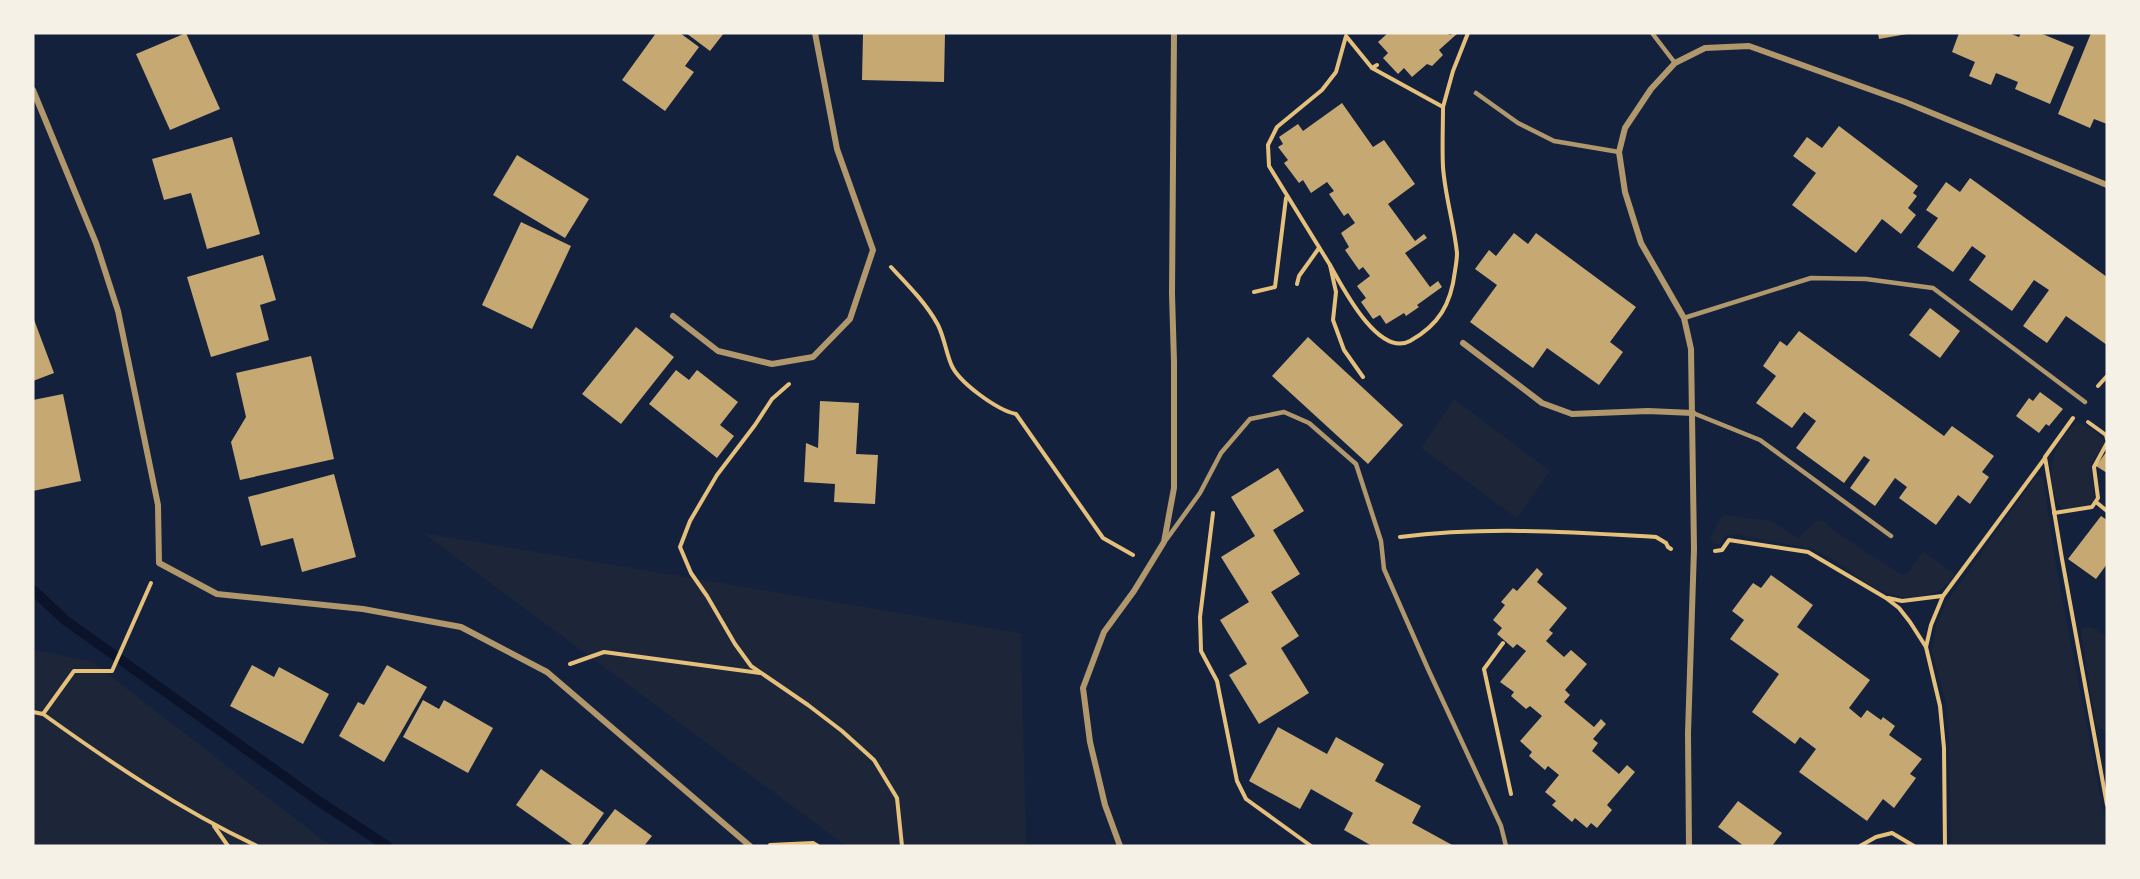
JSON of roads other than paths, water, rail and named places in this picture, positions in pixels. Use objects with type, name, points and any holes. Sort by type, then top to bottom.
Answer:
[{"type":"street","points":[[673,316],[718,351],[772,364],[813,357],[850,319],[873,250],[837,149],[815,33]]},
{"type":"street","points":[[1120,846],[1105,805],[1090,742],[1083,688],[1104,632],[1164,542],[1174,488],[1172,294],[1174,33]]},
{"type":"street","points":[[1689,846],[1688,733],[1694,549],[1691,349],[1684,318],[1641,243],[1625,192],[1618,152],[1625,128],[1651,89],[1675,63],[1705,48],[1749,45],[1905,102],[2107,185]]},
{"type":"street","points":[[33,90],[96,243],[118,311],[158,505],[159,563],[217,594],[363,609],[461,627],[547,672],[750,846]]},
{"type":"street","points":[[1463,343],[1542,403],[1572,414],[1648,411],[1693,413]]},
{"type":"lane","points":[[1652,33],[1675,63]]},
{"type":"lane","points":[[1476,93],[1518,123],[1554,141],[1618,152]]},
{"type":"lane","points":[[1684,318],[1811,278],[1866,279],[1933,288],[2085,402]]},
{"type":"lane","points":[[1164,542],[1200,493],[1221,453],[1250,419],[1284,412],[1309,423],[1356,464],[1381,541],[1384,569],[1502,826],[1506,846]]},
{"type":"lane","points":[[1693,413],[1760,440],[1891,536]]},
{"type":"waterway","points":[[33,590],[65,620],[320,802],[387,846]]}]
